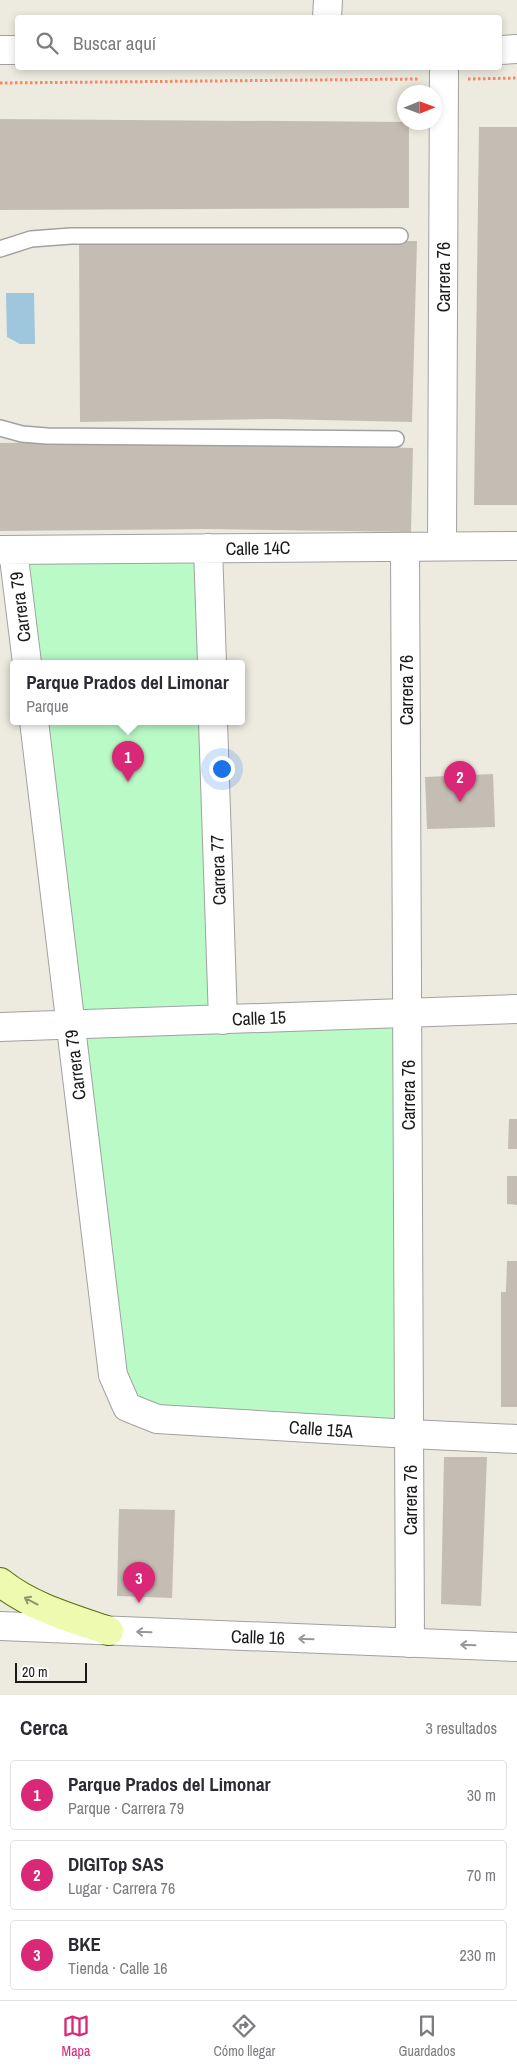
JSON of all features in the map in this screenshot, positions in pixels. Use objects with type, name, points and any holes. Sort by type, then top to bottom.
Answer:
[{"type":"main road","points":[[0,1582],[52,1611],[109,1631]]},
{"type":"street","points":[[327,15],[328,0]]},
{"type":"street","points":[[0,50],[15,50]]},
{"type":"street","points":[[502,50],[517,50]]},
{"type":"street","name":"Carrera 76","points":[[442,546],[444,73]]},
{"type":"street","name":"Calle 14C","points":[[7,550],[517,546]]},
{"type":"street","name":"Carrera 76","points":[[405,547],[410,1643]]},
{"type":"street","points":[[208,548],[212,660]]},
{"type":"street","name":"Carrera 79","points":[[7,550],[26,660]]},
{"type":"street","name":"Carrera 79","points":[[34,725],[113,1375],[127,1407]]},
{"type":"street","name":"Carrera 77","points":[[214,725],[223,1020]]},
{"type":"street","name":"Calle 15","points":[[0,1027],[517,1009]]},
{"type":"street","name":"Calle 15A","points":[[127,1407],[156,1419],[410,1434],[517,1438]]},
{"type":"street","name":"Calle 16","points":[[0,1626],[517,1647]]},
{"type":"lane","points":[[0,249],[31,239],[71,236],[400,236]]},
{"type":"lane","points":[[0,428],[22,434],[47,436],[396,439]]},
{"type":"path","points":[[0,83],[444,73],[517,78]]},
{"type":"green space","points":[[208,548],[212,660],[27,660],[13,550]]},
{"type":"green space","points":[[35,725],[213,725],[223,1020],[407,1013],[410,1434],[127,1407]]},
{"type":"water","points":[[6,293],[34,293],[35,344],[20,344],[7,337]]},
{"type":"building","points":[[0,119],[397,122],[397,130],[409,130],[409,208],[0,210]]},
{"type":"building","points":[[479,127],[517,127],[517,505],[474,505]]},
{"type":"building","points":[[79,240],[417,241],[412,422],[275,419],[80,422]]},
{"type":"building","points":[[148,441],[413,448],[411,532],[209,529],[0,531],[0,443]]},
{"type":"building","points":[[493,774],[495,827],[427,829],[425,777]]},
{"type":"building","points":[[509,1119],[517,1119],[517,1149],[508,1149]]},
{"type":"building","points":[[507,1176],[517,1176],[517,1205],[507,1204]]},
{"type":"building","points":[[507,1261],[517,1261],[517,1407],[501,1407],[501,1292],[506,1292]]},
{"type":"building","points":[[444,1457],[487,1457],[481,1606],[441,1604]]},
{"type":"building","points":[[119,1509],[175,1510],[172,1598],[117,1596]]},
{"type":"place","name":"Parque Prados del Limonar","points":[[128,782]]},
{"type":"place","name":"DIGITop SAS","points":[[460,802]]},
{"type":"place","name":"BKE","points":[[139,1603]]}]
